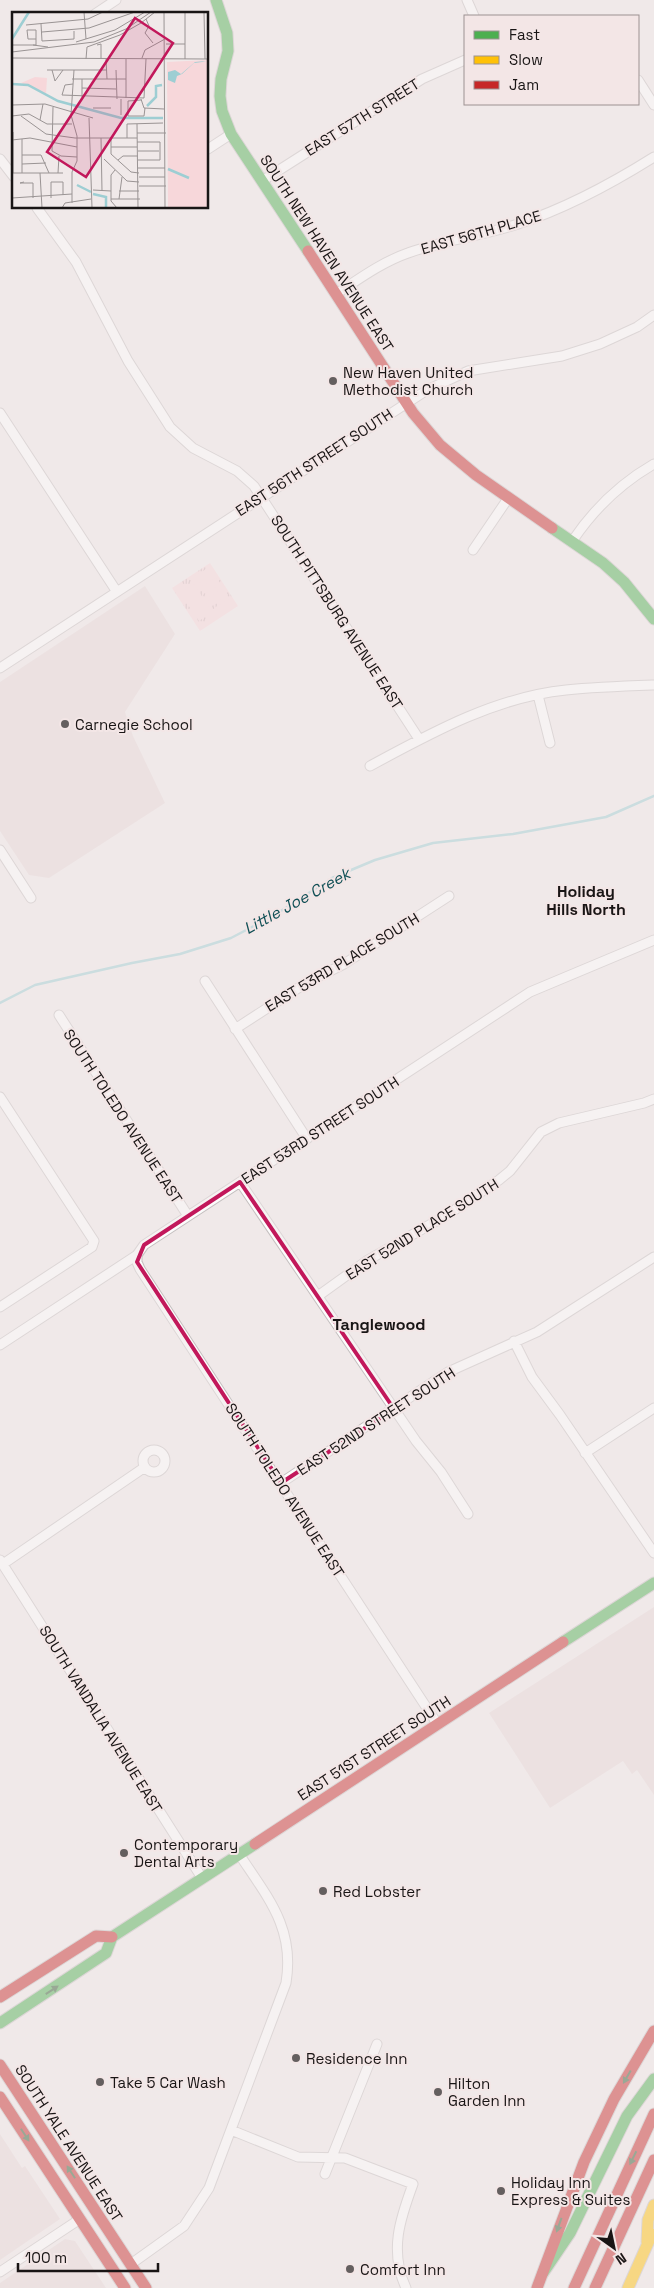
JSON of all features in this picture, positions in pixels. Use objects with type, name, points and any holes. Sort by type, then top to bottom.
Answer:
[{"type":"main road","name":"SOUTH NEW HAVEN AVENUE EAST","points":[[216,0],[225,22],[228,43],[220,85],[221,110],[231,134],[406,402],[440,445],[476,475],[603,562],[624,582],[654,619]]},
{"type":"main road","name":"EAST 51ST STREET SOUTH","points":[[0,2023],[106,1953],[112,1938],[654,1583]]},
{"type":"main road","name":"EAST 51ST STREET SOUTH","points":[[0,1997],[96,1936],[112,1938]]},
{"type":"main road","points":[[537,2288],[584,2162],[614,2099],[654,2031]]},
{"type":"main road","name":"SOUTH YALE AVENUE EAST","points":[[0,2065],[146,2288]]},
{"type":"main road","points":[[544,2273],[570,2234],[626,2116],[654,2079]]},
{"type":"main road","points":[[0,2097],[125,2288]]},
{"type":"main road","points":[[574,2288],[654,2114]]},
{"type":"main road","points":[[595,2288],[654,2160]]},
{"type":"main road","points":[[647,2242],[648,2220],[654,2205]]},
{"type":"main road","points":[[80,2219],[95,2210]]},
{"type":"main road","points":[[628,2288],[654,2229]]},
{"type":"street","points":[[98,12],[116,0]]},
{"type":"street","points":[[467,0],[474,15]]},
{"type":"street","name":"EAST 57TH STREET","points":[[262,180],[415,83],[464,60]]},
{"type":"street","points":[[639,82],[654,105]]},
{"type":"street","points":[[209,148],[231,134]]},
{"type":"street","name":"EAST 56TH PLACE","points":[[336,294],[387,262],[408,252],[517,225],[552,212],[624,176],[654,157]]},
{"type":"street","points":[[0,160],[12,175]]},
{"type":"street","name":"SOUTH PITTSBURG AVENUE EAST","points":[[38,209],[76,262],[128,361],[170,427],[193,448],[245,477],[262,497],[419,739]]},
{"type":"street","name":"EAST 56TH STREET SOUTH","points":[[2,663],[117,592],[406,402],[448,379],[468,371],[562,356],[600,344],[637,327],[654,315]]},
{"type":"street","points":[[0,413],[117,592]]},
{"type":"street","points":[[573,540],[584,523],[621,486],[654,464]]},
{"type":"street","points":[[473,550],[509,496]]},
{"type":"street","points":[[370,766],[419,739],[495,706],[565,690],[654,685]]},
{"type":"street","points":[[538,695],[550,743]]},
{"type":"street","points":[[0,850],[31,898]]},
{"type":"street","name":"EAST 53RD PLACE SOUTH","points":[[235,1029],[306,983],[344,964],[449,896]]},
{"type":"street","name":"EAST 53RD STREET SOUTH","points":[[0,1345],[137,1255],[144,1245],[530,992],[654,940]]},
{"type":"street","points":[[205,981],[307,1139]]},
{"type":"street","name":"SOUTH TOLEDO AVENUE EAST","points":[[59,1015],[188,1216]]},
{"type":"street","points":[[0,1097],[94,1241],[92,1247],[0,1307]]},
{"type":"street","name":"EAST 52ND PLACE SOUTH","points":[[318,1296],[376,1256],[447,1214],[510,1172],[541,1132],[559,1123],[654,1099]]},
{"type":"street","points":[[240,1182],[394,1409],[416,1441],[441,1472],[468,1514]]},
{"type":"street","name":"SOUTH TOLEDO AVENUE EAST","points":[[137,1255],[140,1269],[438,1724]]},
{"type":"street","name":"EAST 52ND STREET SOUTH","points":[[281,1483],[448,1372],[514,1342],[564,1316],[654,1257]]},
{"type":"street","points":[[514,1342],[532,1378],[654,1553]]},
{"type":"street","points":[[585,1452],[654,1408]]},
{"type":"street","points":[[1,1562],[145,1467]]},
{"type":"street","name":"SOUTH VANDALIA AVENUE EAST","points":[[1,1562],[202,1878]]},
{"type":"street","points":[[131,2264],[173,2236],[193,2216],[209,2188],[286,1984],[290,1962],[287,1942],[279,1916],[240,1854]]},
{"type":"street","points":[[325,2174],[377,2044]]},
{"type":"street","points":[[231,2130],[298,2157],[345,2158],[413,2184],[399,2224],[396,2240],[399,2268],[406,2288]]},
{"type":"street","points":[[0,2272],[80,2219]]},
{"type":"highlighted area","points":[[240,1182],[394,1409],[281,1483],[137,1262],[144,1245]]},
{"type":"shaded area","name":"Carnegie School","points":[[145,586],[175,634],[125,712],[133,736],[165,803],[49,878],[29,875],[0,831],[0,682]]},
{"type":"shaded area","points":[[654,1607],[654,1795],[637,1770],[632,1774],[623,1761],[550,1808],[489,1713]]},
{"type":"shaded area","points":[[0,2134],[22,2168],[25,2166],[60,2219],[0,2260]]},
{"type":"shaded area","points":[[65,2239],[75,2241],[106,2288],[0,2288],[0,2283]]},
{"type":"green space","points":[[210,563],[238,606],[200,631],[172,588]]},
{"type":"green space","points":[[209,567],[214,574],[198,584],[194,577]]},
{"type":"green space","points":[[216,577],[221,584],[205,594],[200,587]]},
{"type":"green space","points":[[194,584],[212,612],[199,621],[180,593]]},
{"type":"green space","points":[[223,588],[228,595],[212,606],[207,598]]},
{"type":"green space","points":[[230,598],[234,605],[219,615],[214,608]]},
{"type":"waterway","name":"Little Joe Creek","points":[[0,1003],[35,985],[180,954],[231,938],[273,916],[332,878],[375,860],[433,843],[513,834],[606,817],[654,796]]},
{"type":"traffic: fast","points":[[216,0],[227,33],[228,51],[221,79],[220,96],[222,111],[231,134],[308,251]]},
{"type":"traffic: fast","points":[[552,528],[603,563],[624,582],[654,619]]},
{"type":"traffic: fast","points":[[563,1642],[654,1583]]},
{"type":"traffic: fast","points":[[0,2023],[106,1953],[112,1937],[255,1844]]},
{"type":"traffic: fast","points":[[543,2273],[570,2233],[627,2116],[654,2079]]},
{"type":"traffic: slow","points":[[647,2242],[648,2220],[654,2205]]},
{"type":"traffic: slow","points":[[628,2288],[652,2234]]},
{"type":"traffic: jam","points":[[308,251],[413,413],[440,445],[476,475],[552,528]]},
{"type":"traffic: jam","points":[[255,1844],[563,1642]]},
{"type":"traffic: jam","points":[[0,1997],[96,1936],[112,1937]]},
{"type":"traffic: jam","points":[[537,2288],[584,2162],[614,2099],[654,2031]]},
{"type":"traffic: jam","points":[[0,2065],[146,2288]]},
{"type":"traffic: jam","points":[[0,2097],[125,2288]]},
{"type":"traffic: jam","points":[[574,2288],[654,2114]]},
{"type":"traffic: jam","points":[[595,2288],[654,2160]]},
{"type":"place","name":"New Haven United Methodist Church","points":[[333,381]]},
{"type":"place","name":"Carnegie School","points":[[65,724]]},
{"type":"place","name":"Contemporary Dental Arts","points":[[124,1853]]},
{"type":"place","name":"Red Lobster","points":[[323,1891]]},
{"type":"place","name":"Residence Inn","points":[[296,2058]]},
{"type":"place","name":"Take 5 Car Wash","points":[[100,2082]]},
{"type":"place","name":"Hilton Garden Inn","points":[[438,2092]]},
{"type":"place","name":"Holiday Inn Express & Suites","points":[[501,2191]]},
{"type":"place","name":"Comfort Inn","points":[[350,2269]]},
{"type":"district","name":"Holiday Hills North","points":[[586,900]]},
{"type":"district","name":"Tanglewood","points":[[379,1324]]}]
